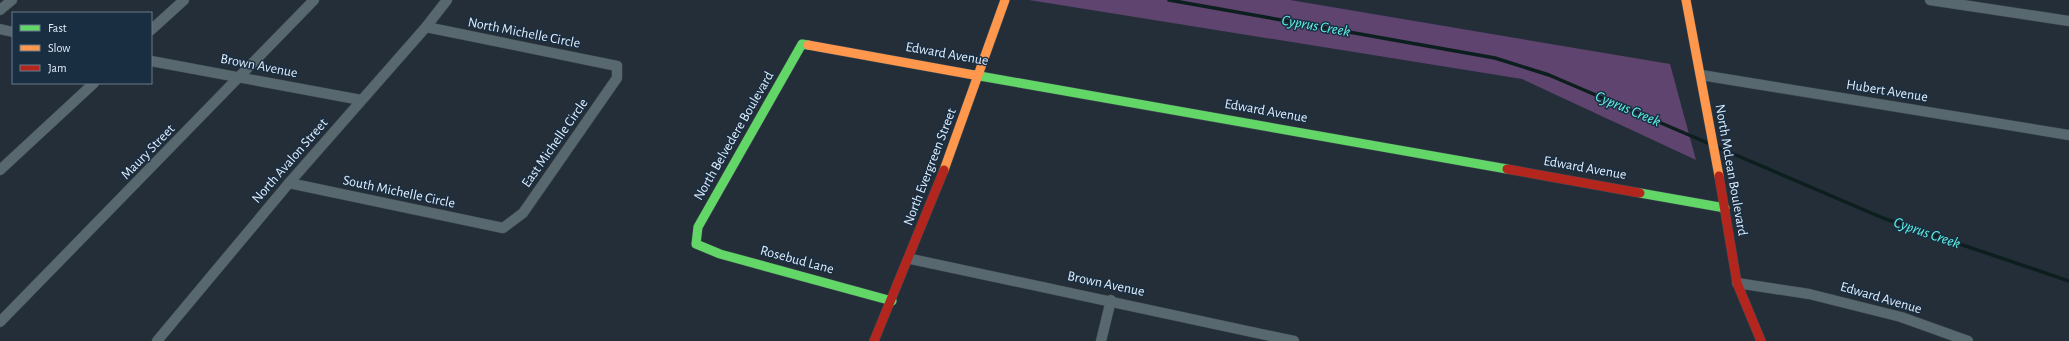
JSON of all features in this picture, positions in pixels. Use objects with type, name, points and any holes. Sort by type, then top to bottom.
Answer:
[{"type":"street","points":[[0,10],[12,0]]},
{"type":"street","points":[[152,29],[184,0]]},
{"type":"street","name":"Maury Street","points":[[0,322],[241,78],[314,0]]},
{"type":"street","name":"North Avalon Street","points":[[157,341],[289,183],[426,27],[447,0]]},
{"type":"street","name":"North Evergreen Street","points":[[874,341],[911,258],[980,75],[1005,0]]},
{"type":"street","name":"North McLean Boulevard","points":[[1686,0],[1719,174],[1737,283],[1761,341]]},
{"type":"street","points":[[1930,0],[2069,21]]},
{"type":"street","name":"North Michelle Circle","points":[[426,27],[617,66]]},
{"type":"street","points":[[0,29],[12,32]]},
{"type":"street","name":"Edward Avenue","points":[[802,44],[1725,208]]},
{"type":"street","name":"North Belvedere Boulevard","points":[[696,244],[698,227],[802,44]]},
{"type":"street","name":"Brown Avenue","points":[[152,61],[361,100]]},
{"type":"street","name":"East Michelle Circle","points":[[503,228],[523,213],[617,78],[617,66]]},
{"type":"street","name":"Hubert Avenue","points":[[1700,75],[2069,135]]},
{"type":"street","points":[[0,170],[93,84]]},
{"type":"street","name":"South Michelle Circle","points":[[289,183],[503,228]]},
{"type":"street","name":"Rosebud Lane","points":[[696,244],[720,254],[892,301]]},
{"type":"street","name":"Brown Avenue","points":[[911,258],[1111,300],[1294,341]]},
{"type":"street","name":"Edward Avenue","points":[[1737,283],[1824,298],[1901,317],[1968,341]]},
{"type":"street","points":[[1101,341],[1111,300]]},
{"type":"shaded area","points":[[1029,0],[1290,0],[1670,64],[1696,160],[1522,79]]},
{"type":"waterway","name":"Cyprus Creek","points":[[1169,0],[1495,58],[1549,75],[1710,144]]},
{"type":"waterway","name":"Cyprus Creek","points":[[1717,147],[1883,218],[2069,281]]},
{"type":"traffic: fast","points":[[808,45],[802,44],[698,227],[696,244],[720,254],[892,301]]},
{"type":"traffic: fast","points":[[974,75],[1507,169]]},
{"type":"traffic: fast","points":[[1640,193],[1725,208]]},
{"type":"traffic: slow","points":[[944,170],[1005,0]]},
{"type":"traffic: slow","points":[[1686,0],[1719,176]]},
{"type":"traffic: slow","points":[[808,45],[974,75]]},
{"type":"traffic: jam","points":[[1507,169],[1640,193]]},
{"type":"traffic: jam","points":[[874,341],[944,170]]},
{"type":"traffic: jam","points":[[1719,176],[1737,283],[1761,341]]}]
